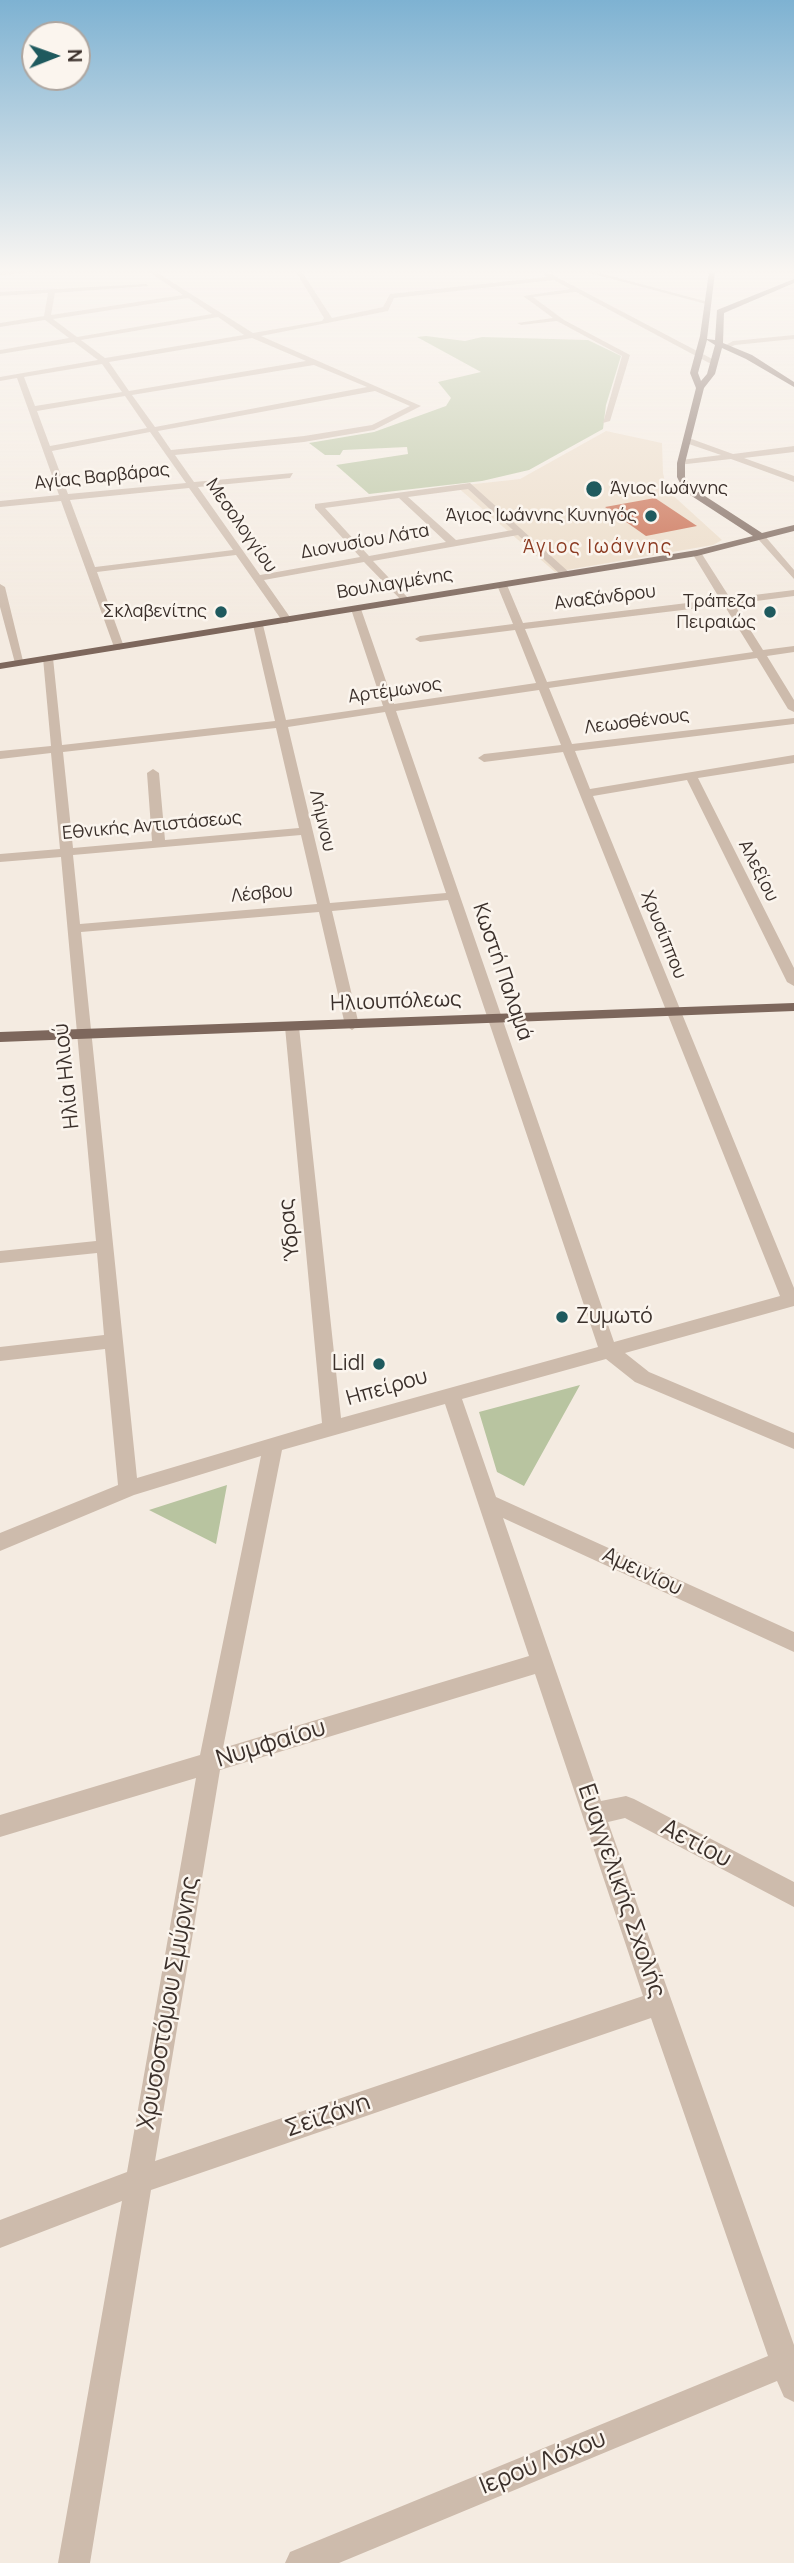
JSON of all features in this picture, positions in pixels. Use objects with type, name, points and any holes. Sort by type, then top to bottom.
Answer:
[{"type":"main road","points":[[700,392],[686,440],[681,477],[687,489],[761,537]]},
{"type":"main road","name":"Βουλιαγμένης","points":[[0,666],[697,553],[794,528]]},
{"type":"main road","name":"Ηλιουπόλεως","points":[[0,1037],[674,1014],[794,1007]]},
{"type":"street","points":[[26,392],[118,647]]},
{"type":"street","name":"Μεσολογγίου","points":[[126,392],[287,620]]},
{"type":"street","points":[[33,409],[147,392]]},
{"type":"street","points":[[47,449],[358,392]]},
{"type":"street","points":[[170,453],[267,447],[374,427],[417,406],[385,392]]},
{"type":"street","points":[[606,421],[615,392]]},
{"type":"street","points":[[686,440],[794,479]]},
{"type":"street","points":[[681,463],[794,449]]},
{"type":"street","name":"Αγίας Βαρβάρας","points":[[0,503],[290,475]]},
{"type":"street","points":[[404,600],[318,506],[470,486],[566,574]]},
{"type":"street","points":[[401,495],[454,544]]},
{"type":"street","name":"Διονυσίου Λάτα","points":[[258,578],[520,532]]},
{"type":"street","points":[[761,537],[794,576]]},
{"type":"street","points":[[91,570],[240,552]]},
{"type":"street","points":[[697,553],[794,709]]},
{"type":"street","name":"Χρυσίππου","points":[[502,585],[792,1300]]},
{"type":"street","points":[[0,587],[20,663]]},
{"type":"street","name":"Αναξάνδρου","points":[[420,639],[794,593]]},
{"type":"street","name":"Κωστή Παλαμά","points":[[356,609],[608,1350]]},
{"type":"street","name":"Λήμνου","points":[[258,625],[352,1025]]},
{"type":"street","name":"Αρτέμωνος","points":[[0,755],[282,724],[794,649]]},
{"type":"street","name":"Ηλία Ηλιού","points":[[48,659],[128,1489]]},
{"type":"street","name":"Λεωσθένους","points":[[484,758],[794,721]]},
{"type":"street","points":[[586,793],[794,760]]},
{"type":"street","points":[[153,773],[159,842]]},
{"type":"street","name":"Αλεξίου","points":[[691,777],[794,982]]},
{"type":"street","name":"Εθνικής Αντιστάσεως","points":[[0,858],[307,831]]},
{"type":"street","name":"Λέσβου","points":[[74,929],[453,896]]},
{"type":"street","name":"Ύδρας","points":[[292,1027],[332,1428]]},
{"type":"street","points":[[0,1257],[105,1246]]},
{"type":"street","name":"Ηπείρου","points":[[0,1542],[128,1489],[451,1394],[792,1300]]},
{"type":"street","points":[[0,1354],[114,1341]]},
{"type":"street","points":[[608,1350],[642,1377],[794,1441]]},
{"type":"street","name":"Ευαγγελικής Σχολής","points":[[451,1394],[658,2003],[791,2370]]},
{"type":"street","name":"Χρυσοστόμου Σμύρνης","points":[[74,2563],[210,1762],[273,1445]]},
{"type":"street","name":"Αμεινίου","points":[[490,1503],[794,1642]]},
{"type":"street","name":"Νυμφαίου","points":[[0,1826],[542,1662]]},
{"type":"street","name":"Αετίου","points":[[595,1812],[626,1807],[794,1895]]},
{"type":"street","name":"Σεϊζάνη","points":[[0,2234],[138,2181],[658,2003]]},
{"type":"street","name":"Ιερού Λόχου","points":[[301,2563],[791,2370]]},
{"type":"green space","points":[[446,392],[610,392],[603,429],[529,470],[482,481],[369,494],[336,465],[408,454],[407,447],[343,450],[340,455],[325,455],[309,443],[374,432],[446,406],[451,398]]},
{"type":"green space","points":[[580,1385],[524,1486],[497,1472],[479,1412]]},
{"type":"green space","points":[[227,1485],[216,1544],[149,1510]]},
{"type":"shaded area","points":[[606,431],[662,443],[663,473],[667,490],[722,540],[713,545],[555,572],[456,486],[520,479]]},
{"type":"building","name":"Άγιος Ιωάννης Κυνηγός","points":[[655,498],[697,526],[646,536],[605,507]]},
{"type":"place","name":"Άγιος Ιωάννης","points":[[594,489]]},
{"type":"place","name":"Άγιος Ιωάννης Κυνηγός","points":[[651,516]]},
{"type":"place","name":"Σκλαβενίτης","points":[[221,612]]},
{"type":"place","name":"Τράπεζα Πειραιώς","points":[[770,612]]},
{"type":"place","name":"Ζυμωτό","points":[[562,1317]]},
{"type":"place","name":"Lidl","points":[[379,1364]]},
{"type":"district","name":"Άγιος Ιωάννης","points":[[598,548]]}]
